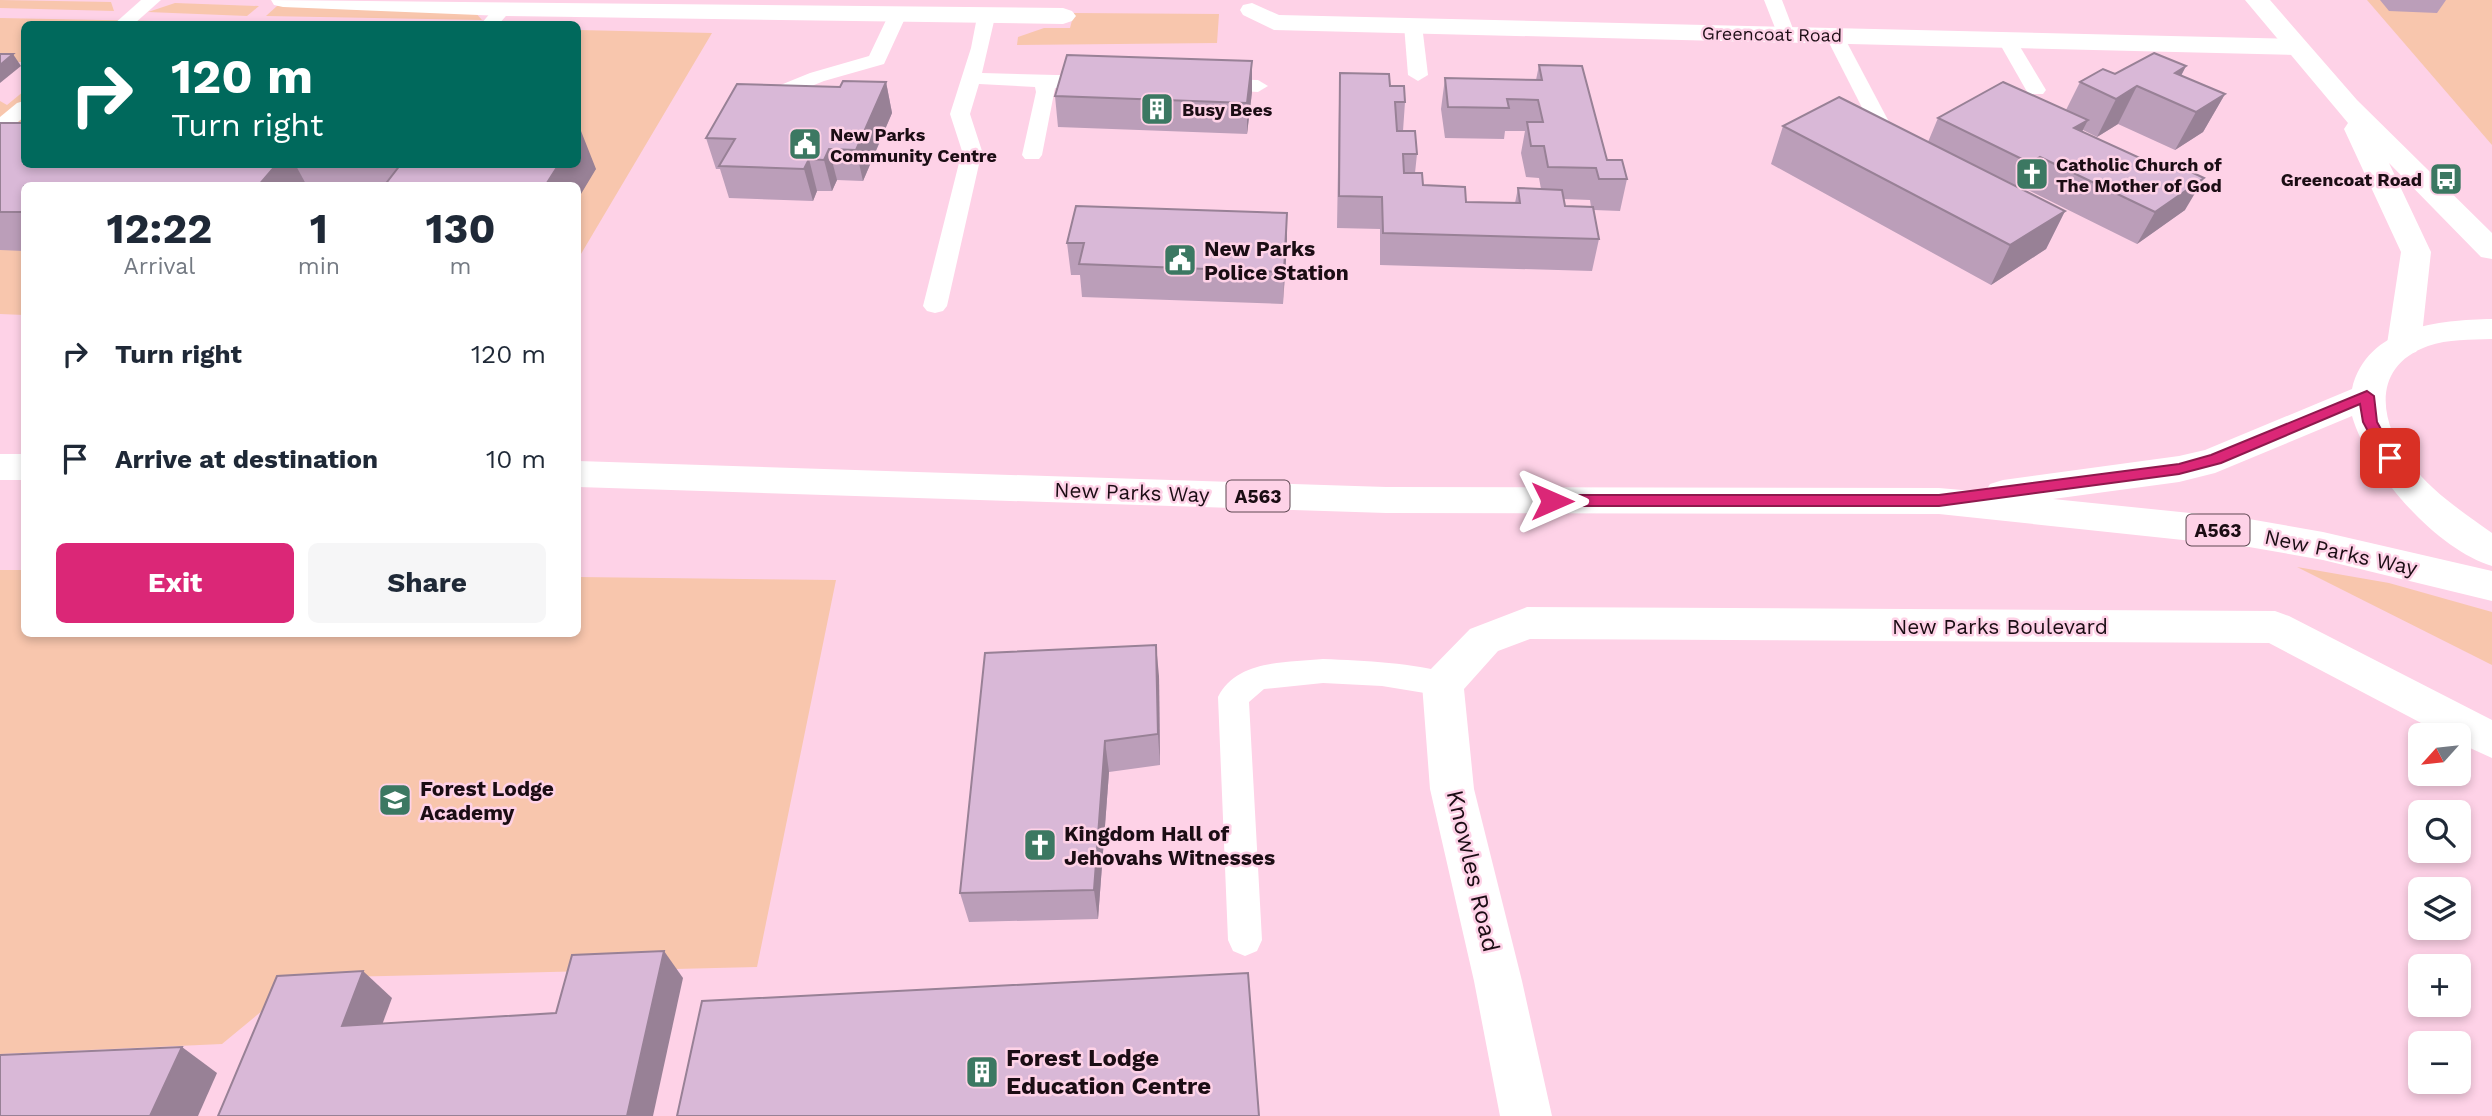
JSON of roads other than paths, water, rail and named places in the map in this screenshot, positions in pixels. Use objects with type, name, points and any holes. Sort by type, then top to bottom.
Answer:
[{"type":"main road","points":[[283,0],[448,3],[496,17],[769,6],[986,17],[1063,16]]},
{"type":"main road","points":[[2257,0],[2347,106],[2492,250]]},
{"type":"main road","name":"Greencoat Road","points":[[1253,5],[1273,22],[2296,47]]},
{"type":"main road","points":[[2347,106],[2416,252],[2404,344]]},
{"type":"main road","points":[[2492,328],[2457,329],[2427,335],[2404,344],[2389,353],[2374,370],[2367,396],[2370,422],[2400,475],[2453,526],[2492,552]]},
{"type":"main road","name":"New Parks Way","points":[[1939,501],[2179,469],[2215,460],[2367,396]]},
{"type":"main road","points":[[0,467],[21,467]]},
{"type":"main road","name":"New Parks Way","points":[[581,474],[1386,500],[1939,501],[2249,533],[2323,546],[2492,586]]},
{"type":"main road","name":"New Parks Boulevard","points":[[1443,684],[1484,640],[1527,623],[2275,627],[2492,740]]},
{"type":"main road","name":"Knowles Road","points":[[1443,684],[1452,789],[1498,981],[1526,1116]]},
{"type":"lane","points":[[127,21],[152,0]]},
{"type":"lane","points":[[1773,0],[1786,34]]},
{"type":"lane","points":[[765,98],[817,76],[877,60],[898,14]]},
{"type":"lane","points":[[935,306],[972,151],[960,114],[986,17]]},
{"type":"lane","points":[[1413,25],[1418,75]]},
{"type":"lane","points":[[1834,35],[1887,137]]},
{"type":"lane","points":[[2006,40],[2036,90]]},
{"type":"lane","points":[[971,78],[1114,83]]},
{"type":"lane","points":[[1032,155],[1046,92],[1043,82]]},
{"type":"lane","points":[[1193,85],[1258,86]]},
{"type":"lane","points":[[0,127],[21,110]]},
{"type":"lane","points":[[1245,940],[1233,697],[1257,678],[1323,671],[1382,674],[1443,684]]},
{"type":"place","name":"Busy Bees","points":[[1157,109]]},
{"type":"place","name":"New Parks Community Centre","points":[[805,144]]},
{"type":"place","name":"Catholic Church of The Mother of God","points":[[2032,174]]},
{"type":"place","name":"Greencoat Road","points":[[2446,179]]},
{"type":"place","name":"New Parks Police Station","points":[[1180,260]]},
{"type":"place","name":"Forest Lodge Academy","points":[[395,800]]},
{"type":"place","name":"Kingdom Hall of Jehovahs Witnesses","points":[[1040,845]]},
{"type":"place","name":"Forest Lodge Education Centre","points":[[982,1072]]}]
